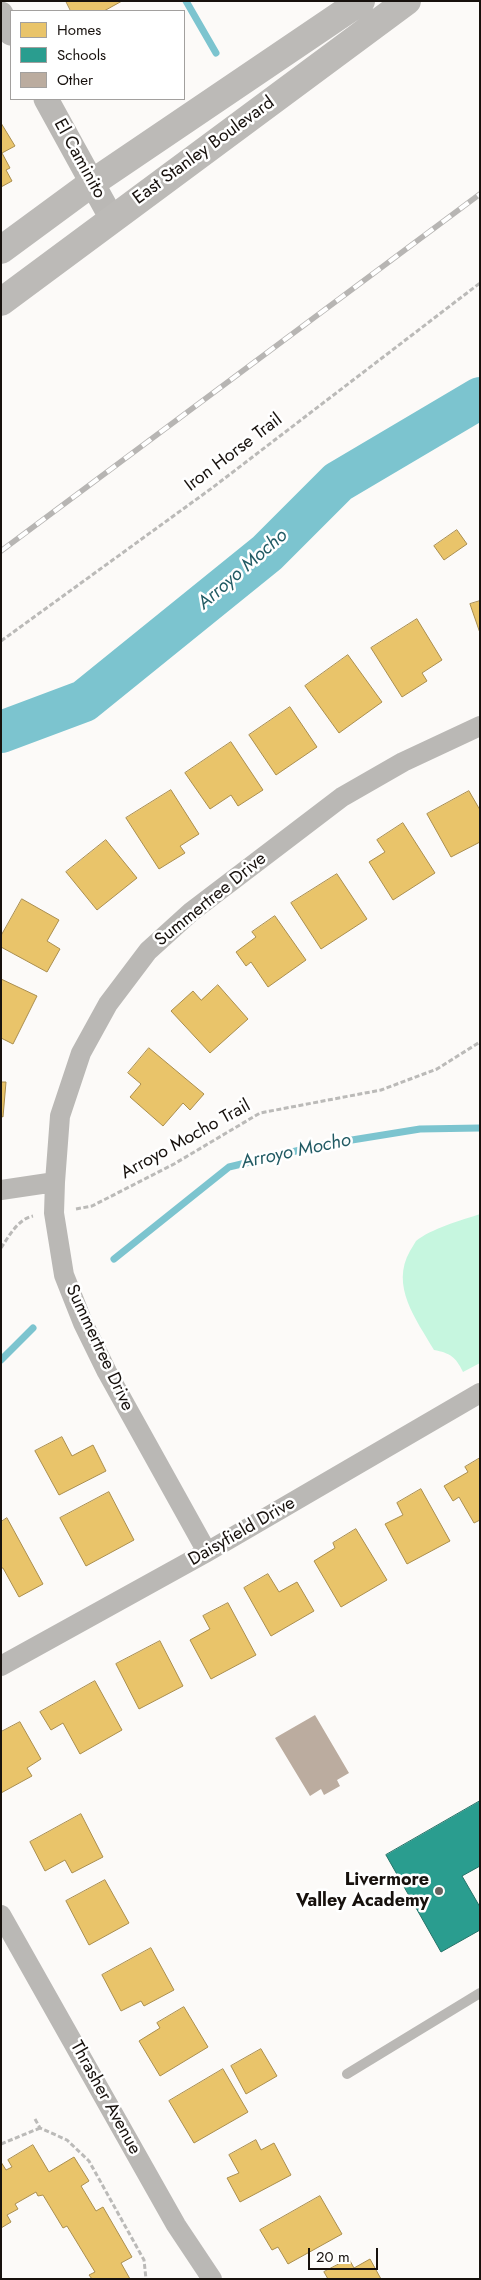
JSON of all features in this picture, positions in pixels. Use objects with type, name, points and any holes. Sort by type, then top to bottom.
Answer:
[{"type":"main road","name":"East Stanley Boulevard","points":[[1,250],[92,182],[361,1]]},
{"type":"main road","name":"East Stanley Boulevard","points":[[1,302],[406,1]]},
{"type":"street","points":[[1,14],[10,31]]},
{"type":"street","name":"El Caminito","points":[[47,100],[112,219]]},
{"type":"street","name":"Summertree Drive","points":[[207,1552],[106,1372],[83,1323],[64,1275],[54,1213],[60,1116],[81,1053],[108,1004],[148,952],[191,912],[342,797],[402,762],[480,726]]},
{"type":"street","points":[[1,1190],[55,1182]]},
{"type":"street","name":"Daisyfield Drive","points":[[1,1666],[207,1552],[480,1393]]},
{"type":"street","name":"Thrasher Avenue","points":[[1,1915],[176,2225],[212,2279]]},
{"type":"lane","points":[[347,2074],[480,1993]]},
{"type":"path","name":"Iron Horse Trail","points":[[1,641],[212,488],[480,283]]},
{"type":"path","name":"Arroyo Mocho Trail","points":[[1,1248],[11,1233],[25,1218],[92,1206],[174,1164],[260,1113],[381,1090],[437,1069],[480,1042]]},
{"type":"path","points":[[35,2119],[40,2128],[67,2140],[89,2161],[144,2260],[146,2279]]},
{"type":"path","points":[[1,2144],[40,2128]]},
{"type":"green space","points":[[480,1214],[480,1363],[463,1372],[452,1356],[434,1350],[413,1314],[404,1290],[403,1277],[405,1264],[416,1241],[438,1229]]},
{"type":"building: Homes","points":[[66,1],[122,1],[106,10],[70,10]]},
{"type":"building: Homes","points":[[1,123],[15,146],[2,153],[10,168],[6,170],[12,181],[1,187]]},
{"type":"building: Homes","points":[[457,530],[467,544],[444,560],[434,546]]},
{"type":"building: Homes","points":[[480,601],[480,633],[470,604]]},
{"type":"building: Homes","points":[[417,619],[442,660],[422,673],[427,681],[402,697],[371,648]]},
{"type":"building: Homes","points":[[348,655],[382,702],[339,733],[305,686]]},
{"type":"building: Homes","points":[[290,707],[317,747],[276,775],[249,735]]},
{"type":"building: Homes","points":[[231,742],[263,790],[238,806],[231,795],[210,809],[185,773]]},
{"type":"building: Homes","points":[[171,790],[199,834],[180,846],[185,853],[159,869],[126,818]]},
{"type":"building: Homes","points":[[469,791],[480,810],[480,842],[451,857],[427,814]]},
{"type":"building: Homes","points":[[403,823],[435,873],[393,900],[369,862],[385,852],[377,840]]},
{"type":"building: Homes","points":[[106,840],[137,878],[97,910],[66,872]]},
{"type":"building: Homes","points":[[337,874],[367,919],[321,949],[291,903]]},
{"type":"building: Homes","points":[[22,899],[59,920],[47,941],[60,949],[47,972],[1,947],[1,936]]},
{"type":"building: Homes","points":[[275,916],[306,960],[268,987],[251,962],[246,966],[236,952],[256,937],[252,932]]},
{"type":"building: Homes","points":[[1,979],[37,996],[13,1044],[1,1038]]},
{"type":"building: Homes","points":[[218,985],[248,1019],[210,1053],[171,1011],[193,991],[201,1000]]},
{"type":"building: Homes","points":[[149,1048],[204,1094],[190,1110],[183,1103],[163,1126],[130,1097],[141,1084],[128,1073]]},
{"type":"building: Homes","points":[[1,1082],[6,1082],[3,1117],[1,1116]]},
{"type":"building: Homes","points":[[62,1437],[72,1456],[93,1445],[106,1471],[59,1495],[35,1451]]},
{"type":"building: Homes","points":[[480,1458],[480,1520],[474,1523],[459,1497],[453,1501],[444,1486],[468,1472],[465,1467]]},
{"type":"building: Homes","points":[[421,1489],[450,1541],[407,1564],[385,1524],[403,1515],[397,1503]]},
{"type":"building: Homes","points":[[109,1492],[134,1540],[86,1566],[60,1518]]},
{"type":"building: Homes","points":[[7,1518],[43,1584],[19,1597],[3,1568],[1,1568],[1,1522]]},
{"type":"building: Homes","points":[[356,1529],[387,1580],[341,1607],[314,1561],[335,1548],[333,1543]]},
{"type":"building: Homes","points":[[268,1574],[279,1592],[297,1582],[314,1611],[271,1636],[244,1588]]},
{"type":"building: Homes","points":[[228,1603],[256,1655],[211,1679],[190,1640],[210,1629],[203,1616]]},
{"type":"building: Homes","points":[[160,1641],[183,1686],[139,1709],[116,1664]]},
{"type":"building: Homes","points":[[95,1681],[122,1730],[80,1754],[63,1723],[51,1730],[40,1712]]},
{"type":"building: Homes","points":[[20,1722],[41,1759],[27,1768],[32,1776],[1,1793],[1,1732]]},
{"type":"building: Homes","points":[[81,1814],[103,1857],[72,1873],[65,1860],[45,1871],[30,1842]]},
{"type":"building: Homes","points":[[105,1880],[129,1923],[89,1945],[66,1901]]},
{"type":"building: Homes","points":[[151,1948],[174,1990],[144,2006],[141,2001],[121,2011],[102,1975]]},
{"type":"building: Homes","points":[[184,2007],[208,2047],[160,2076],[139,2041],[160,2028],[157,2023]]},
{"type":"building: Homes","points":[[261,2049],[277,2076],[246,2094],[231,2066]]},
{"type":"building: Homes","points":[[223,2069],[248,2112],[194,2143],[169,2101]]},
{"type":"building: Homes","points":[[256,2140],[261,2150],[274,2143],[291,2175],[240,2202],[227,2178],[239,2173],[229,2155]]},
{"type":"building: Homes","points":[[33,2145],[49,2172],[74,2157],[89,2181],[81,2186],[96,2211],[103,2207],[132,2257],[121,2263],[130,2279],[92,2279],[89,2275],[95,2272],[67,2226],[63,2228],[43,2195],[38,2196],[36,2192],[15,2204],[18,2209],[7,2215],[11,2222],[1,2228],[1,2162],[6,2170],[12,2167],[8,2160]]},
{"type":"building: Homes","points":[[320,2196],[342,2234],[288,2264],[278,2247],[272,2250],[260,2230]]},
{"type":"building: Homes","points":[[349,2259],[354,2268],[370,2259],[381,2279],[328,2279],[324,2272]]},
{"type":"building: Schools","name":"Livermore Valley Academy","points":[[480,1801],[480,1866],[462,1876],[480,1907],[480,1930],[441,1952],[386,1855]]},
{"type":"building: Other","points":[[315,1715],[349,1773],[337,1780],[340,1786],[324,1795],[321,1789],[310,1796],[275,1738]]},
{"type":"waterway","points":[[186,1],[216,53]]},
{"type":"waterway","name":"Arroyo Mocho","points":[[1,732],[84,701],[267,553],[338,482],[480,398]]},
{"type":"waterway","name":"Arroyo Mocho","points":[[114,1259],[229,1167],[321,1145],[420,1129],[480,1128]]},
{"type":"waterway","name":"Arroyo Mocho","points":[[1,1360],[33,1328]]},
{"type":"railway","points":[[1,551],[480,194]]},
{"type":"place","name":"Livermore Valley Academy","points":[[439,1891]]}]
